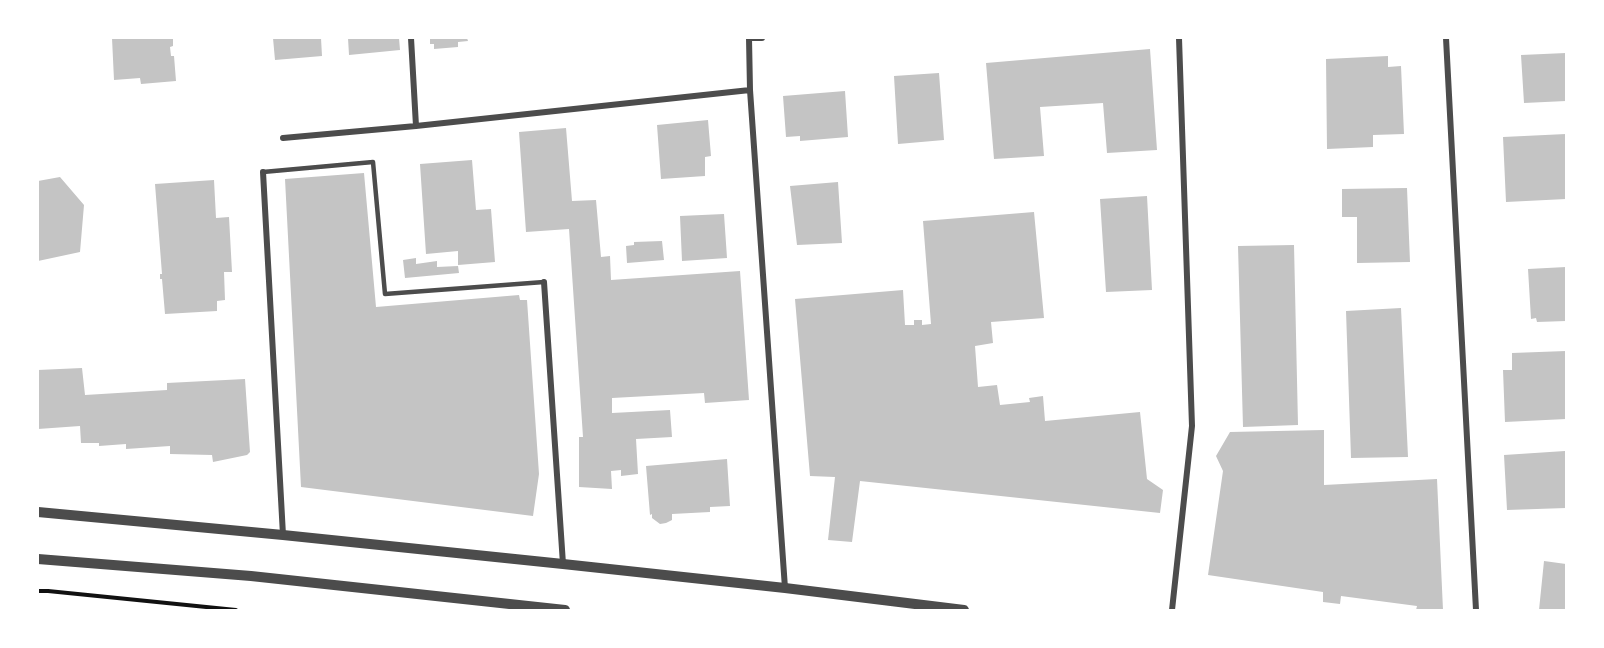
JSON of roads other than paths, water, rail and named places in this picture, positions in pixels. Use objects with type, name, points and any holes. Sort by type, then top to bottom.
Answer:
[{"type":"street","points":[[411,38],[416,126]]},
{"type":"street","points":[[762,38],[749,38],[750,90],[784,588]]},
{"type":"street","points":[[1172,610],[1192,426],[1179,38]]},
{"type":"street","points":[[1446,38],[1476,610]]},
{"type":"street","points":[[283,138],[750,90]]},
{"type":"street","points":[[263,172],[283,534]]},
{"type":"street","points":[[544,282],[563,564]]},
{"type":"street","points":[[39,511],[283,534],[784,588],[964,610]]},
{"type":"street","points":[[38,560],[251,576],[565,610]]},
{"type":"lane","points":[[263,172],[373,162],[385,294],[544,282]]}]
